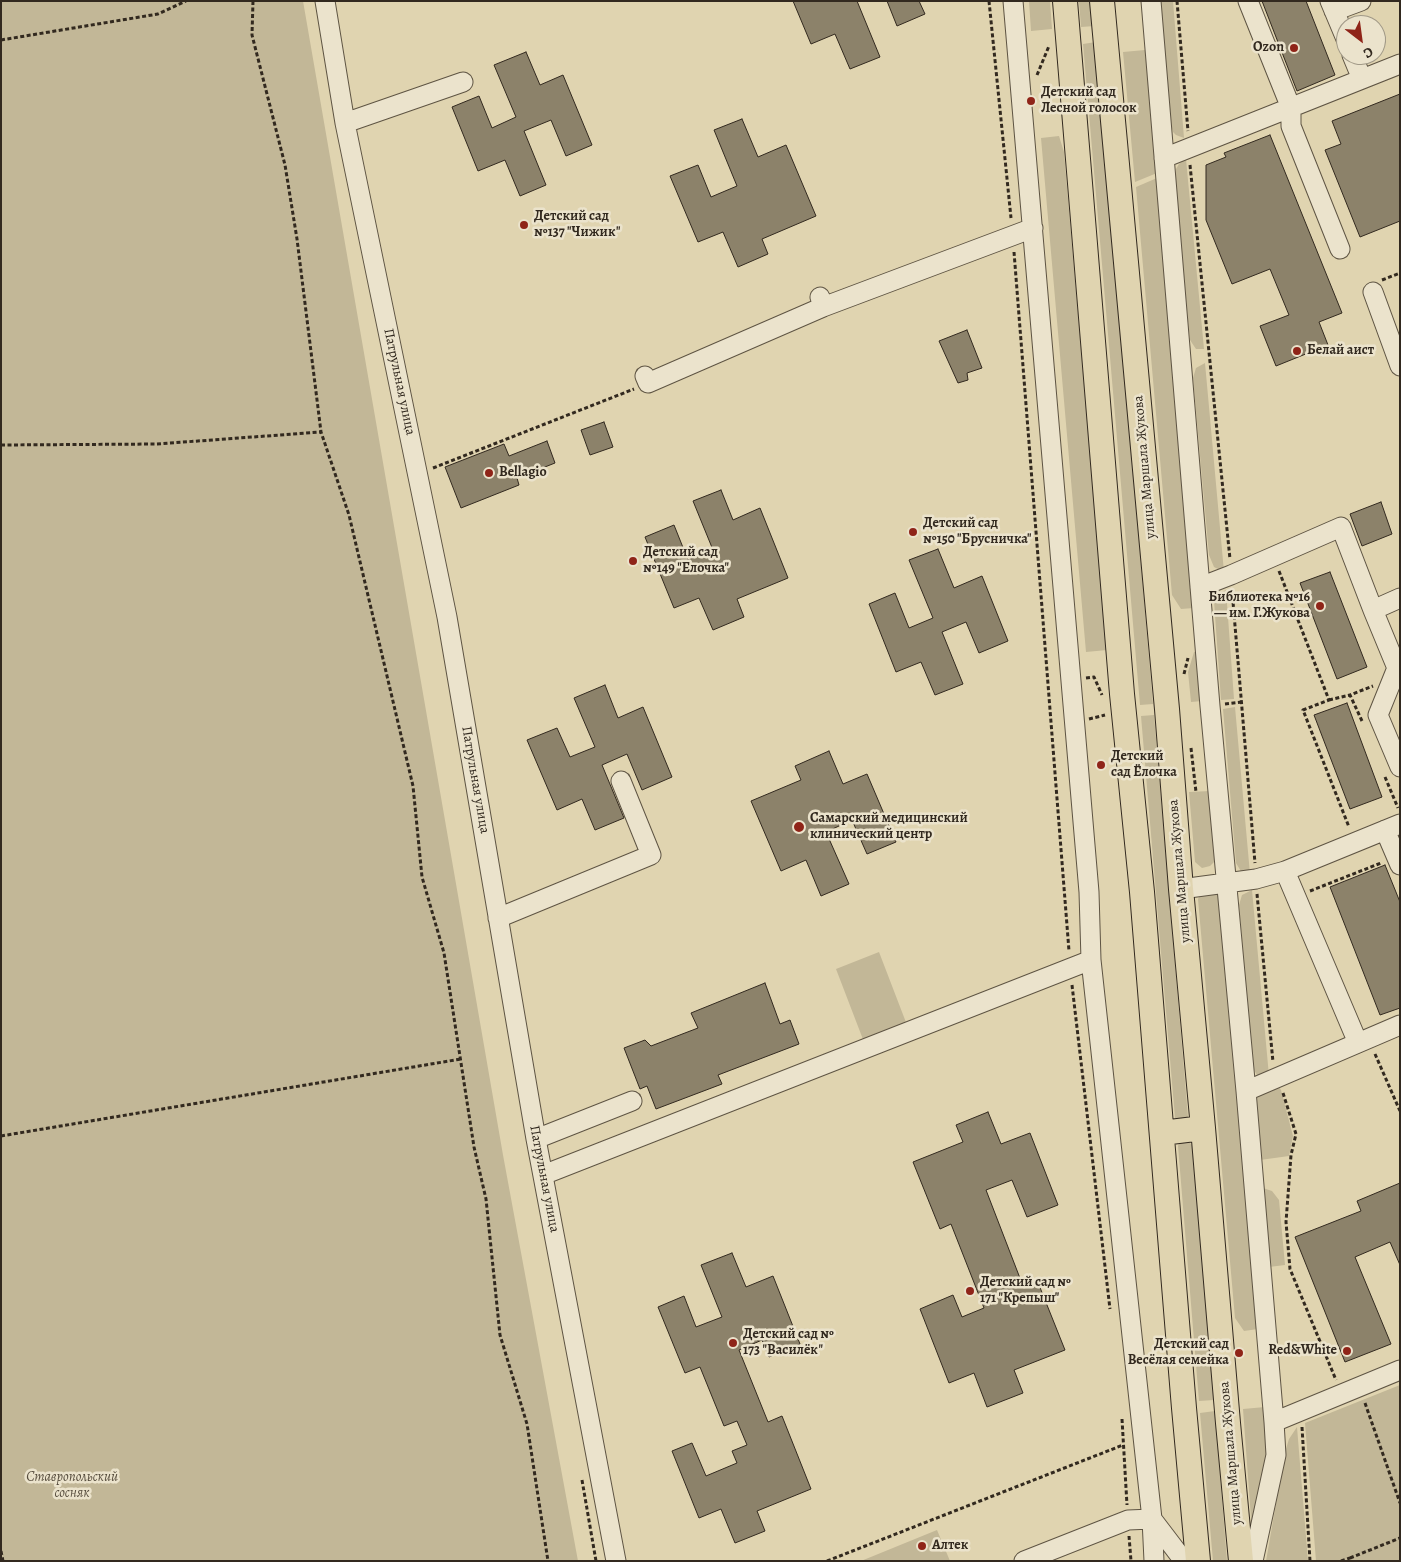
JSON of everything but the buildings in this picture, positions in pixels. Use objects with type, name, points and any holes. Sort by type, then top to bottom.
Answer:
[{"type":"main road","points":[[1065,1],[1121,685],[1142,892],[1198,1561]]},
{"type":"main road","name":"улица Маршала Жукова","points":[[1102,1],[1167,709],[1181,889],[1241,1561]]},
{"type":"main road","points":[[1162,1133],[1203,1128]]},
{"type":"street","name":"Патрульная улица","points":[[325,1],[345,123],[447,617],[536,1139],[616,1561]]},
{"type":"street","points":[[1012,1],[1089,892],[1091,960],[1152,1519],[1154,1561]]},
{"type":"street","points":[[1151,1],[1200,587],[1274,1422],[1276,1455],[1253,1561]]},
{"type":"street","points":[[1248,1],[1291,108],[1291,126],[1340,249]]},
{"type":"street","points":[[1332,6],[1361,1]]},
{"type":"street","points":[[1164,158],[1400,64]]},
{"type":"street","points":[[1356,65],[1362,79]]},
{"type":"street","points":[[345,123],[463,82]]},
{"type":"street","points":[[646,379],[822,302],[1033,228]]},
{"type":"street","points":[[1375,287],[1400,366]]},
{"type":"street","points":[[1200,587],[1341,528],[1397,668],[1378,716],[1398,758]]},
{"type":"street","points":[[1373,610],[1400,598]]},
{"type":"street","points":[[498,918],[651,855],[621,780]]},
{"type":"street","points":[[1181,889],[1256,878],[1285,871],[1392,827],[1398,861]]},
{"type":"street","points":[[1285,871],[1358,1043]]},
{"type":"street","points":[[543,1175],[1091,960]]},
{"type":"street","points":[[1246,1091],[1400,1025]]},
{"type":"street","points":[[536,1139],[632,1101]]},
{"type":"street","points":[[1274,1422],[1400,1370]]},
{"type":"street","points":[[1024,1561],[1128,1520],[1152,1519]]},
{"type":"street","points":[[1152,1519],[1184,1561]]},
{"type":"path","points":[[1,40],[158,14],[186,1]]},
{"type":"path","points":[[253,1],[252,35],[285,166],[297,240],[321,432],[349,515],[413,786],[422,877],[444,953],[474,1147],[486,1199],[500,1334],[527,1424],[548,1561]]},
{"type":"path","points":[[989,1],[1012,236],[1070,968],[1111,1314]]},
{"type":"path","points":[[1177,1],[1189,148],[1231,575],[1274,1079],[1282,1090],[1296,1134],[1291,1155],[1286,1222],[1290,1269],[1342,1394]]},
{"type":"path","points":[[1375,287],[1400,273]]},
{"type":"path","points":[[417,472],[438,467],[646,379]]},
{"type":"path","points":[[1,445],[157,444],[321,432]]},
{"type":"path","points":[[1287,568],[1279,571],[1329,700]]},
{"type":"path","points":[[1184,675],[1189,654]]},
{"type":"path","points":[[1350,695],[1329,700],[1303,710],[1352,834]]},
{"type":"path","points":[[1296,897],[1398,861]]},
{"type":"path","points":[[1375,1052],[1400,1110]]},
{"type":"path","points":[[1,1136],[461,1059]]},
{"type":"path","points":[[1364,1400],[1400,1503]]},
{"type":"path","points":[[1122,1413],[1131,1561]]},
{"type":"path","points":[[1302,1424],[1310,1561]]},
{"type":"path","points":[[827,1561],[1123,1445]]},
{"type":"path","points":[[1341,1561],[1400,1538]]},
{"type":"path","points":[[1,1551],[3,1561]]},
{"type":"green space","name":"Ставропольский сосняк","points":[[1,1],[303,1],[503,1155],[578,1561],[1,1561]]},
{"type":"green space","points":[[1029,1],[1050,1],[1052,29],[1031,31]]},
{"type":"green space","points":[[1079,1],[1093,1],[1095,26],[1081,27]]},
{"type":"green space","points":[[1160,1],[1173,1],[1184,138],[1173,132],[1171,125]]},
{"type":"green space","points":[[1096,42],[1153,704],[1140,705],[1083,44]]},
{"type":"green space","points":[[1145,50],[1157,173],[1135,182],[1123,52]]},
{"type":"green space","points":[[1059,136],[1064,152],[1107,650],[1086,652],[1041,138]]},
{"type":"green space","points":[[1186,159],[1204,349],[1196,349],[1190,340],[1189,331],[1175,179],[1176,169]]},
{"type":"green space","points":[[1157,178],[1194,608],[1181,609],[1172,595],[1136,187]]},
{"type":"green space","points":[[1205,363],[1224,572],[1214,567],[1209,555],[1193,378],[1196,368]]},
{"type":"green space","points":[[1226,590],[1234,699],[1221,700],[1214,601],[1218,594]]},
{"type":"green space","points":[[1194,652],[1198,652],[1202,701],[1191,702],[1188,672]]},
{"type":"green space","points":[[1235,707],[1250,874],[1242,873],[1236,863],[1223,709]]},
{"type":"green space","points":[[1154,715],[1188,1117],[1186,1120],[1175,1118],[1141,716]]},
{"type":"green space","points":[[1210,791],[1216,857],[1210,866],[1202,868],[1195,862],[1189,792]]},
{"type":"green space","points":[[1216,890],[1220,895],[1258,1329],[1244,1331],[1235,1318],[1198,899],[1200,895]]},
{"type":"green space","points":[[1252,890],[1269,1076],[1258,1077],[1253,1068],[1239,905],[1242,895]]},
{"type":"green space","points":[[879,952],[907,1025],[864,1042],[836,969]]},
{"type":"green space","points":[[1277,1084],[1281,1090],[1293,1136],[1289,1156],[1260,1160],[1256,1097]]},
{"type":"green space","points":[[1188,1141],[1192,1145],[1214,1400],[1199,1401],[1178,1146],[1179,1143]]},
{"type":"green space","points":[[1263,1188],[1272,1191],[1279,1200],[1285,1265],[1269,1267]]},
{"type":"green space","points":[[1400,1385],[1400,1561],[1316,1561],[1305,1423]]},
{"type":"green space","points":[[1265,1407],[1268,1453],[1252,1532],[1243,1409]]},
{"type":"green space","points":[[1215,1411],[1227,1561],[1213,1561],[1200,1413]]},
{"type":"green space","points":[[1297,1427],[1308,1561],[1266,1561],[1285,1452],[1289,1439]]},
{"type":"green space","name":"Алтек","points":[[937,1530],[950,1561],[861,1561]]},
{"type":"place","name":"Ozon","points":[[1294,48]]},
{"type":"place","name":"Детский сад Лесной голосок","points":[[1031,101]]},
{"type":"place","name":"Детский сад №137 \"Чижик\"","points":[[524,225]]},
{"type":"place","name":"Белай аист","points":[[1297,351]]},
{"type":"place","name":"Bellagio","points":[[489,473]]},
{"type":"place","name":"Детский сад №150 \"Брусничка\"","points":[[913,532]]},
{"type":"place","name":"Детский сад №149 \"Елочка\"","points":[[633,561]]},
{"type":"place","name":"Библиотека №16 — им. Г.Жукова","points":[[1320,606]]},
{"type":"place","name":"Детский сад Ёлочка","points":[[1101,765]]},
{"type":"place","name":"Самарский медицинский клинический центр","points":[[799,827]]},
{"type":"place","name":"Детский сад № 171 \"Крепыш\"","points":[[970,1291]]},
{"type":"place","name":"Детский сад № 173 \"Василёк\"","points":[[733,1343]]},
{"type":"place","name":"Red&White","points":[[1347,1351]]},
{"type":"place","name":"Детский сад Весёлая семейка","points":[[1239,1353]]},
{"type":"place","name":"Алтек","points":[[922,1546]]}]
